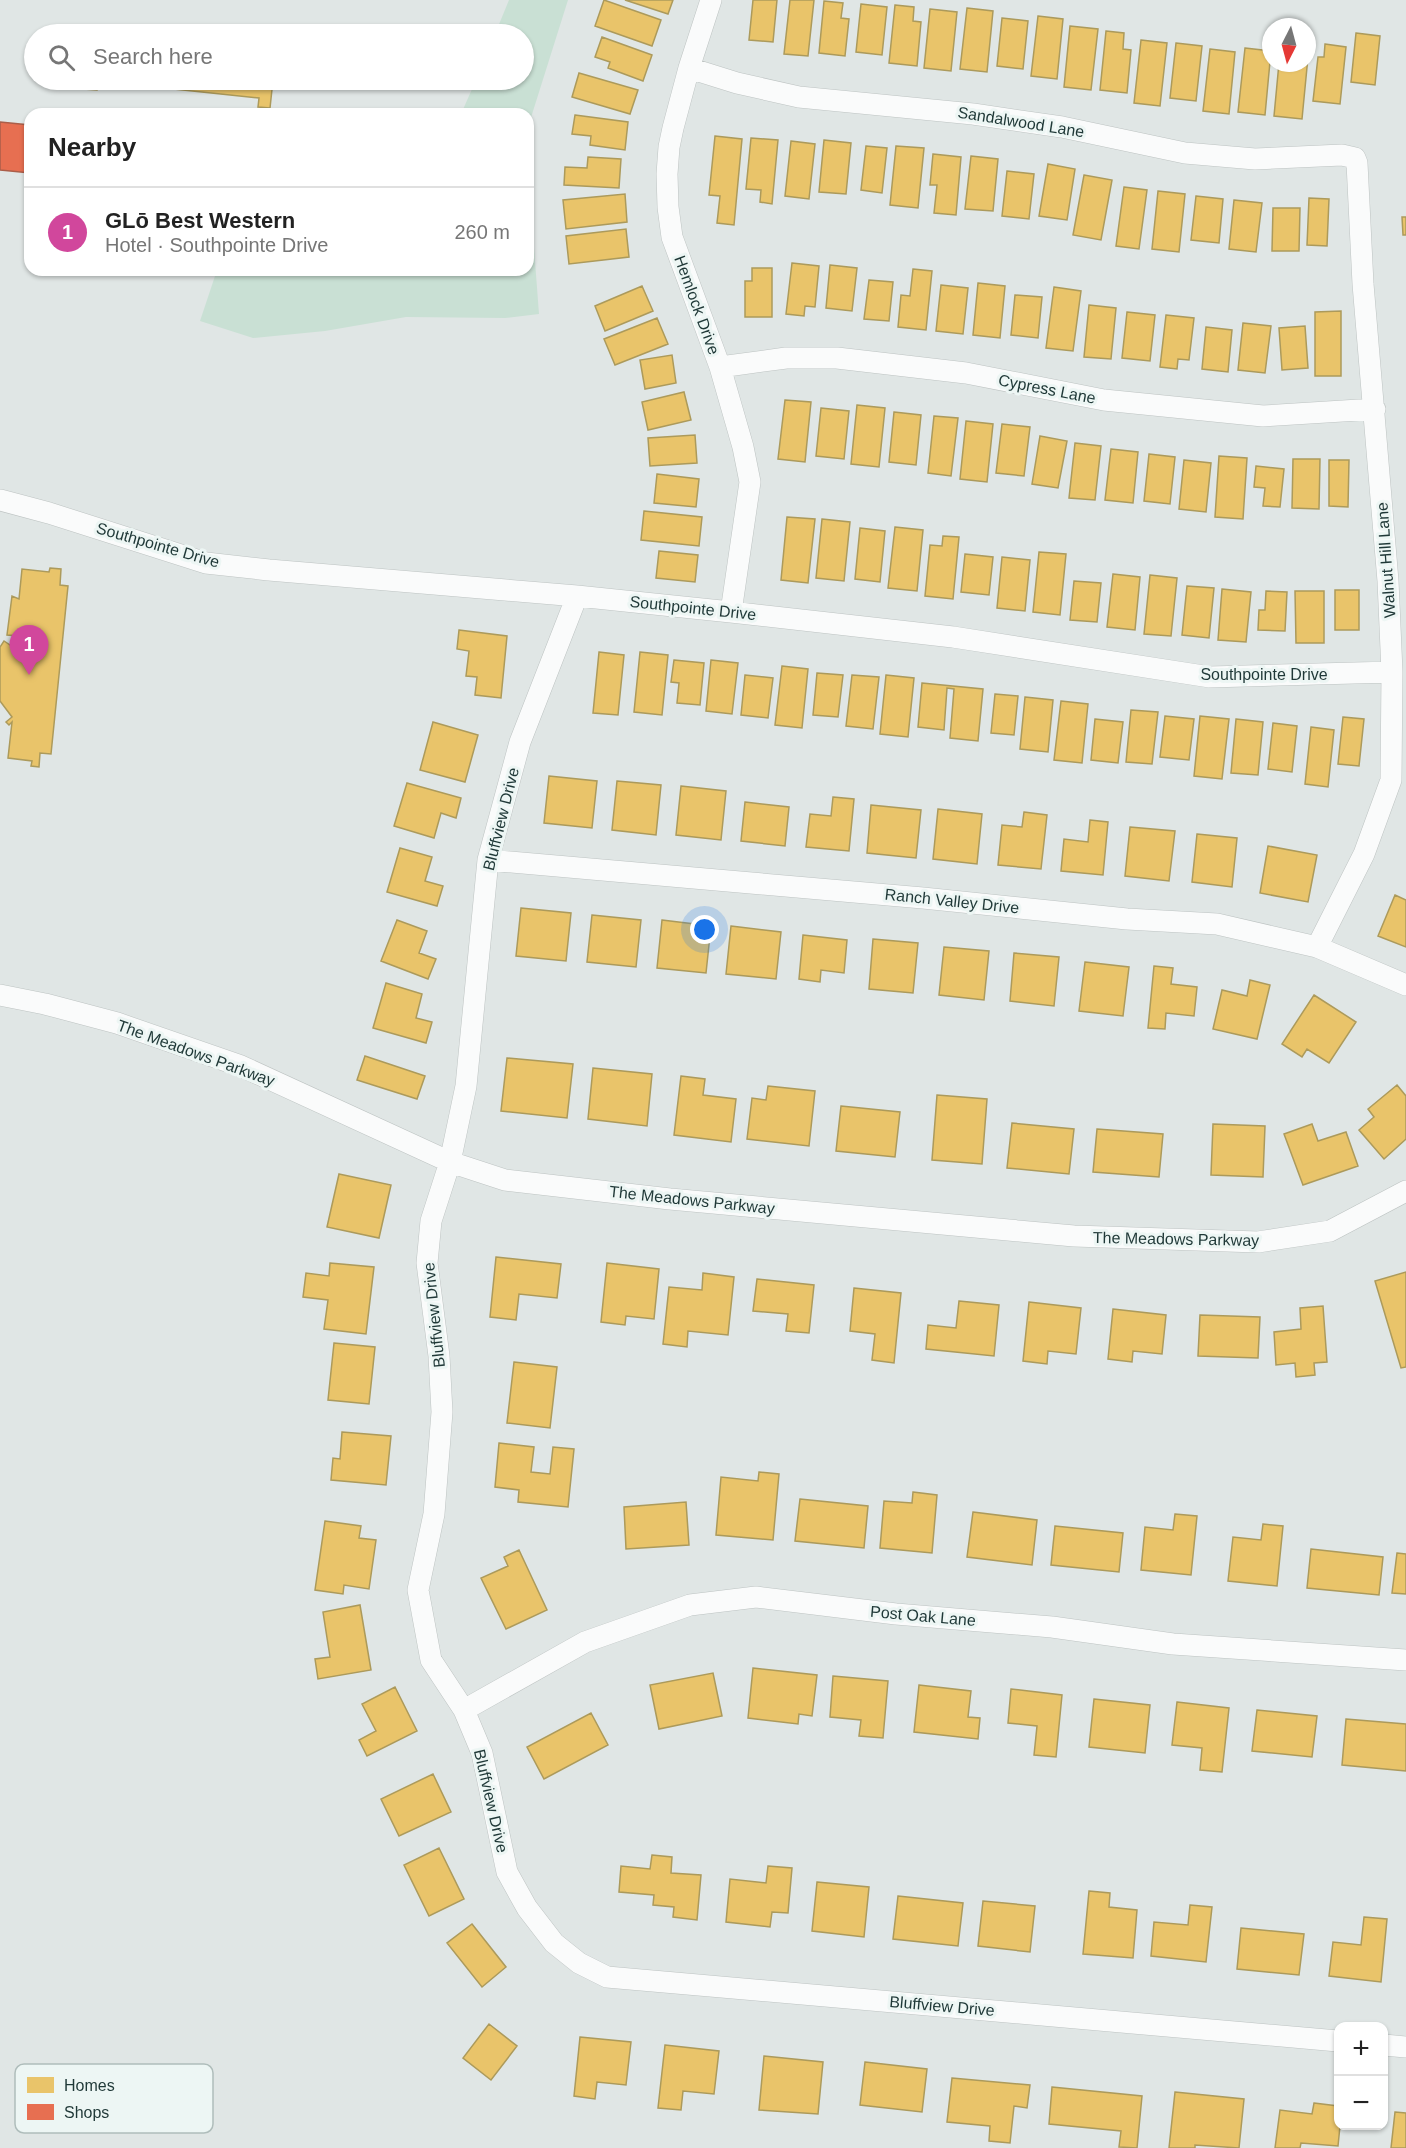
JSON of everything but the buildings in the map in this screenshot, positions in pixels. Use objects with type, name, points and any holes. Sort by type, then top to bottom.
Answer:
[{"type":"street","name":"Hemlock Drive","points":[[711,0],[689,69],[669,147],[668,207],[672,237],[720,367],[743,447],[750,482],[731,612]]},
{"type":"street","name":"Sandalwood Lane","points":[[689,69],[799,97],[973,114],[1062,127],[1185,153],[1255,159],[1342,155],[1355,158]]},
{"type":"street","name":"Walnut Hill Lane","points":[[1317,947],[1365,854],[1391,780],[1392,672],[1388,581],[1363,284],[1355,158]]},
{"type":"street","name":"Cypress Lane","points":[[720,367],[786,358],[837,358],[966,373],[1104,400],[1263,416],[1375,409]]},
{"type":"street","name":"Southpointe Drive","points":[[0,500],[49,513],[206,563],[577,596],[953,637],[1210,677],[1392,672]]},
{"type":"street","name":"Bluffview Drive","points":[[577,596],[520,742],[488,860],[466,1086],[450,1162],[431,1221],[427,1249],[439,1356],[442,1412],[434,1514],[418,1590],[431,1660],[464,1710],[482,1753],[507,1872],[527,1908],[554,1943],[579,1963],[607,1977],[1334,2041]]},
{"type":"street","name":"Ranch Valley Drive","points":[[488,860],[923,898],[1127,919],[1217,924],[1317,947],[1406,985]]},
{"type":"street","name":"The Meadows Parkway","points":[[0,995],[117,1023],[241,1066],[450,1162],[505,1180],[670,1199],[1074,1236],[1258,1242],[1330,1232],[1406,1191]]},
{"type":"street","name":"Post Oak Lane","points":[[464,1710],[585,1641],[690,1605],[756,1597],[897,1614],[1052,1627],[1173,1644],[1406,1660]]},
{"type":"street","points":[[1388,2045],[1406,2047]]},
{"type":"green space","points":[[509,0],[568,0],[534,108],[464,108],[472,90],[534,90],[534,24],[499,24]]},
{"type":"green space","points":[[534,248],[539,314],[505,318],[406,317],[325,331],[253,338],[200,321],[215,276],[534,276]]},
{"type":"place","name":"GLō Best Western","points":[[29,675]]}]
